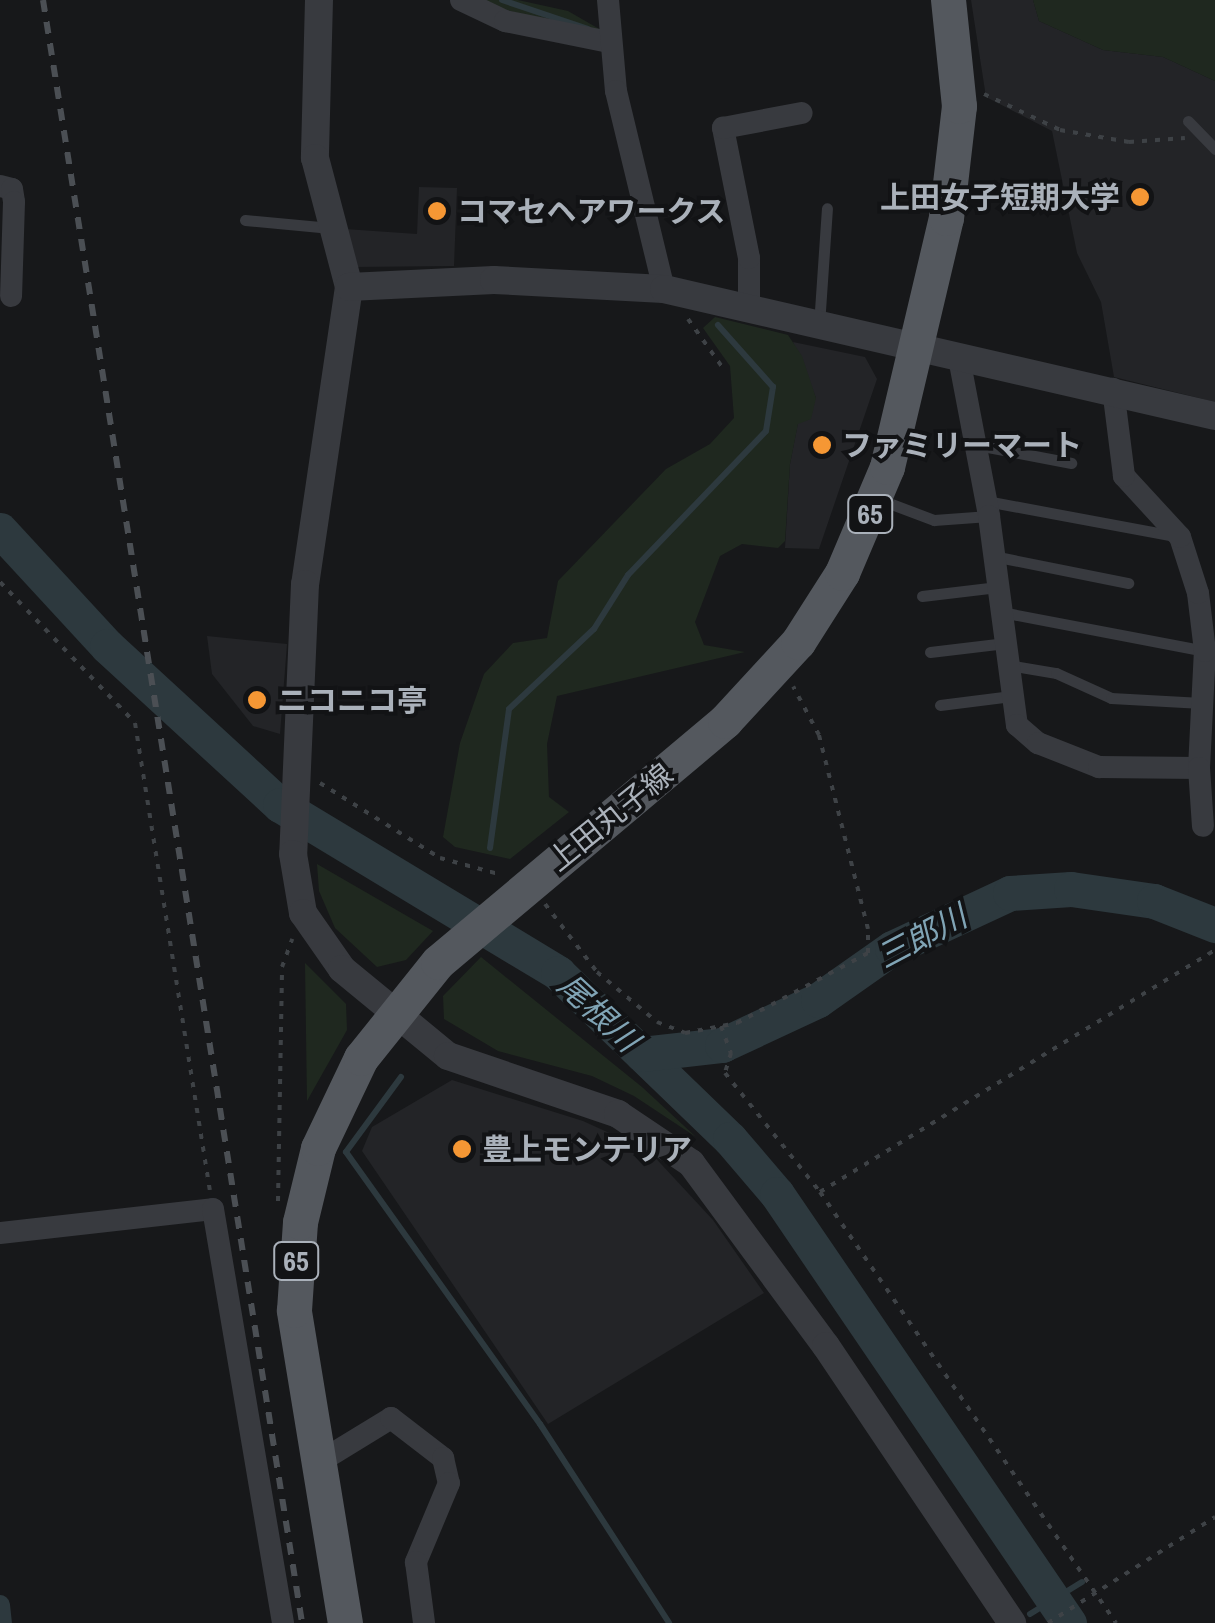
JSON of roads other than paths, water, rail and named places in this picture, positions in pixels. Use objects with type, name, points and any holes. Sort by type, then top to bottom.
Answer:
[{"type":"main road","name":"上田丸子線","points":[[345,1623],[316,1464],[294,1310],[302,1203],[337,1101],[393,1014],[458,943],[725,722],[776,668],[842,574],[876,498],[919,348],[958,126],[958,54],[948,0]]},
{"type":"street","points":[[319,0],[316,158],[349,287],[309,530],[294,848],[295,885],[309,927],[342,969],[448,1056],[618,1114],[691,1163],[816,1331],[1012,1623]]},
{"type":"street","points":[[461,0],[505,21],[608,42]]},
{"type":"street","points":[[608,0],[608,42],[670,291]]},
{"type":"street","points":[[748,308],[749,258],[723,128],[802,113]]},
{"type":"street","points":[[0,186],[12,190],[14,202],[12,296]]},
{"type":"street","points":[[349,287],[476,280],[670,291],[1112,389],[1215,416]]},
{"type":"street","points":[[959,358],[988,508],[1016,725],[1038,743],[1084,761],[1199,768]]},
{"type":"street","points":[[1112,389],[1124,476],[1180,537],[1198,593],[1206,652],[1199,768],[1203,826]]},
{"type":"street","points":[[0,1233],[214,1209],[283,1623]]},
{"type":"street","points":[[316,1464],[391,1418],[443,1458],[449,1483],[416,1562],[424,1623]]},
{"type":"lane","points":[[1188,121],[1215,149]]},
{"type":"lane","points":[[819,325],[827,208]]},
{"type":"lane","points":[[246,220],[336,228]]},
{"type":"lane","points":[[978,444],[1070,463]]},
{"type":"lane","points":[[876,498],[934,520],[988,508],[1180,537]]},
{"type":"lane","points":[[994,556],[1128,583]]},
{"type":"lane","points":[[922,596],[998,587]]},
{"type":"lane","points":[[1001,612],[1206,652]]},
{"type":"lane","points":[[930,652],[1006,654],[1111,698],[1203,703]]},
{"type":"lane","points":[[940,705],[1011,696]]},
{"type":"waterway","points":[[502,0],[588,29]]},
{"type":"waterway","points":[[490,848],[509,709],[594,629],[628,575],[766,431],[773,387],[718,325]]},
{"type":"waterway","name":"尾根川","points":[[0,530],[107,646],[280,805],[558,973],[730,1139],[777,1194],[1069,1623]]},
{"type":"waterway","name":"三郎川","points":[[642,1054],[722,1045],[818,1000],[892,948],[1010,893],[1071,889],[1154,901],[1215,925]]},
{"type":"waterway","points":[[401,1077],[346,1152],[540,1424],[669,1623]]},
{"type":"waterway","name":"尾根川","points":[[1030,1614],[1082,1582]]},
{"type":"waterway","points":[[0,1605],[2,1623]]},
{"type":"railway","points":[[43,0],[302,1623]]},
{"type":"place","name":"上田女子短期大学","points":[[1140,197]]},
{"type":"place","name":"コマセヘアワークス","points":[[437,211]]},
{"type":"place","name":"ファミリーマート","points":[[822,445]]},
{"type":"place","name":"ニコニコ亭","points":[[257,700]]},
{"type":"place","name":"豊上モンテリア","points":[[462,1149]]}]
